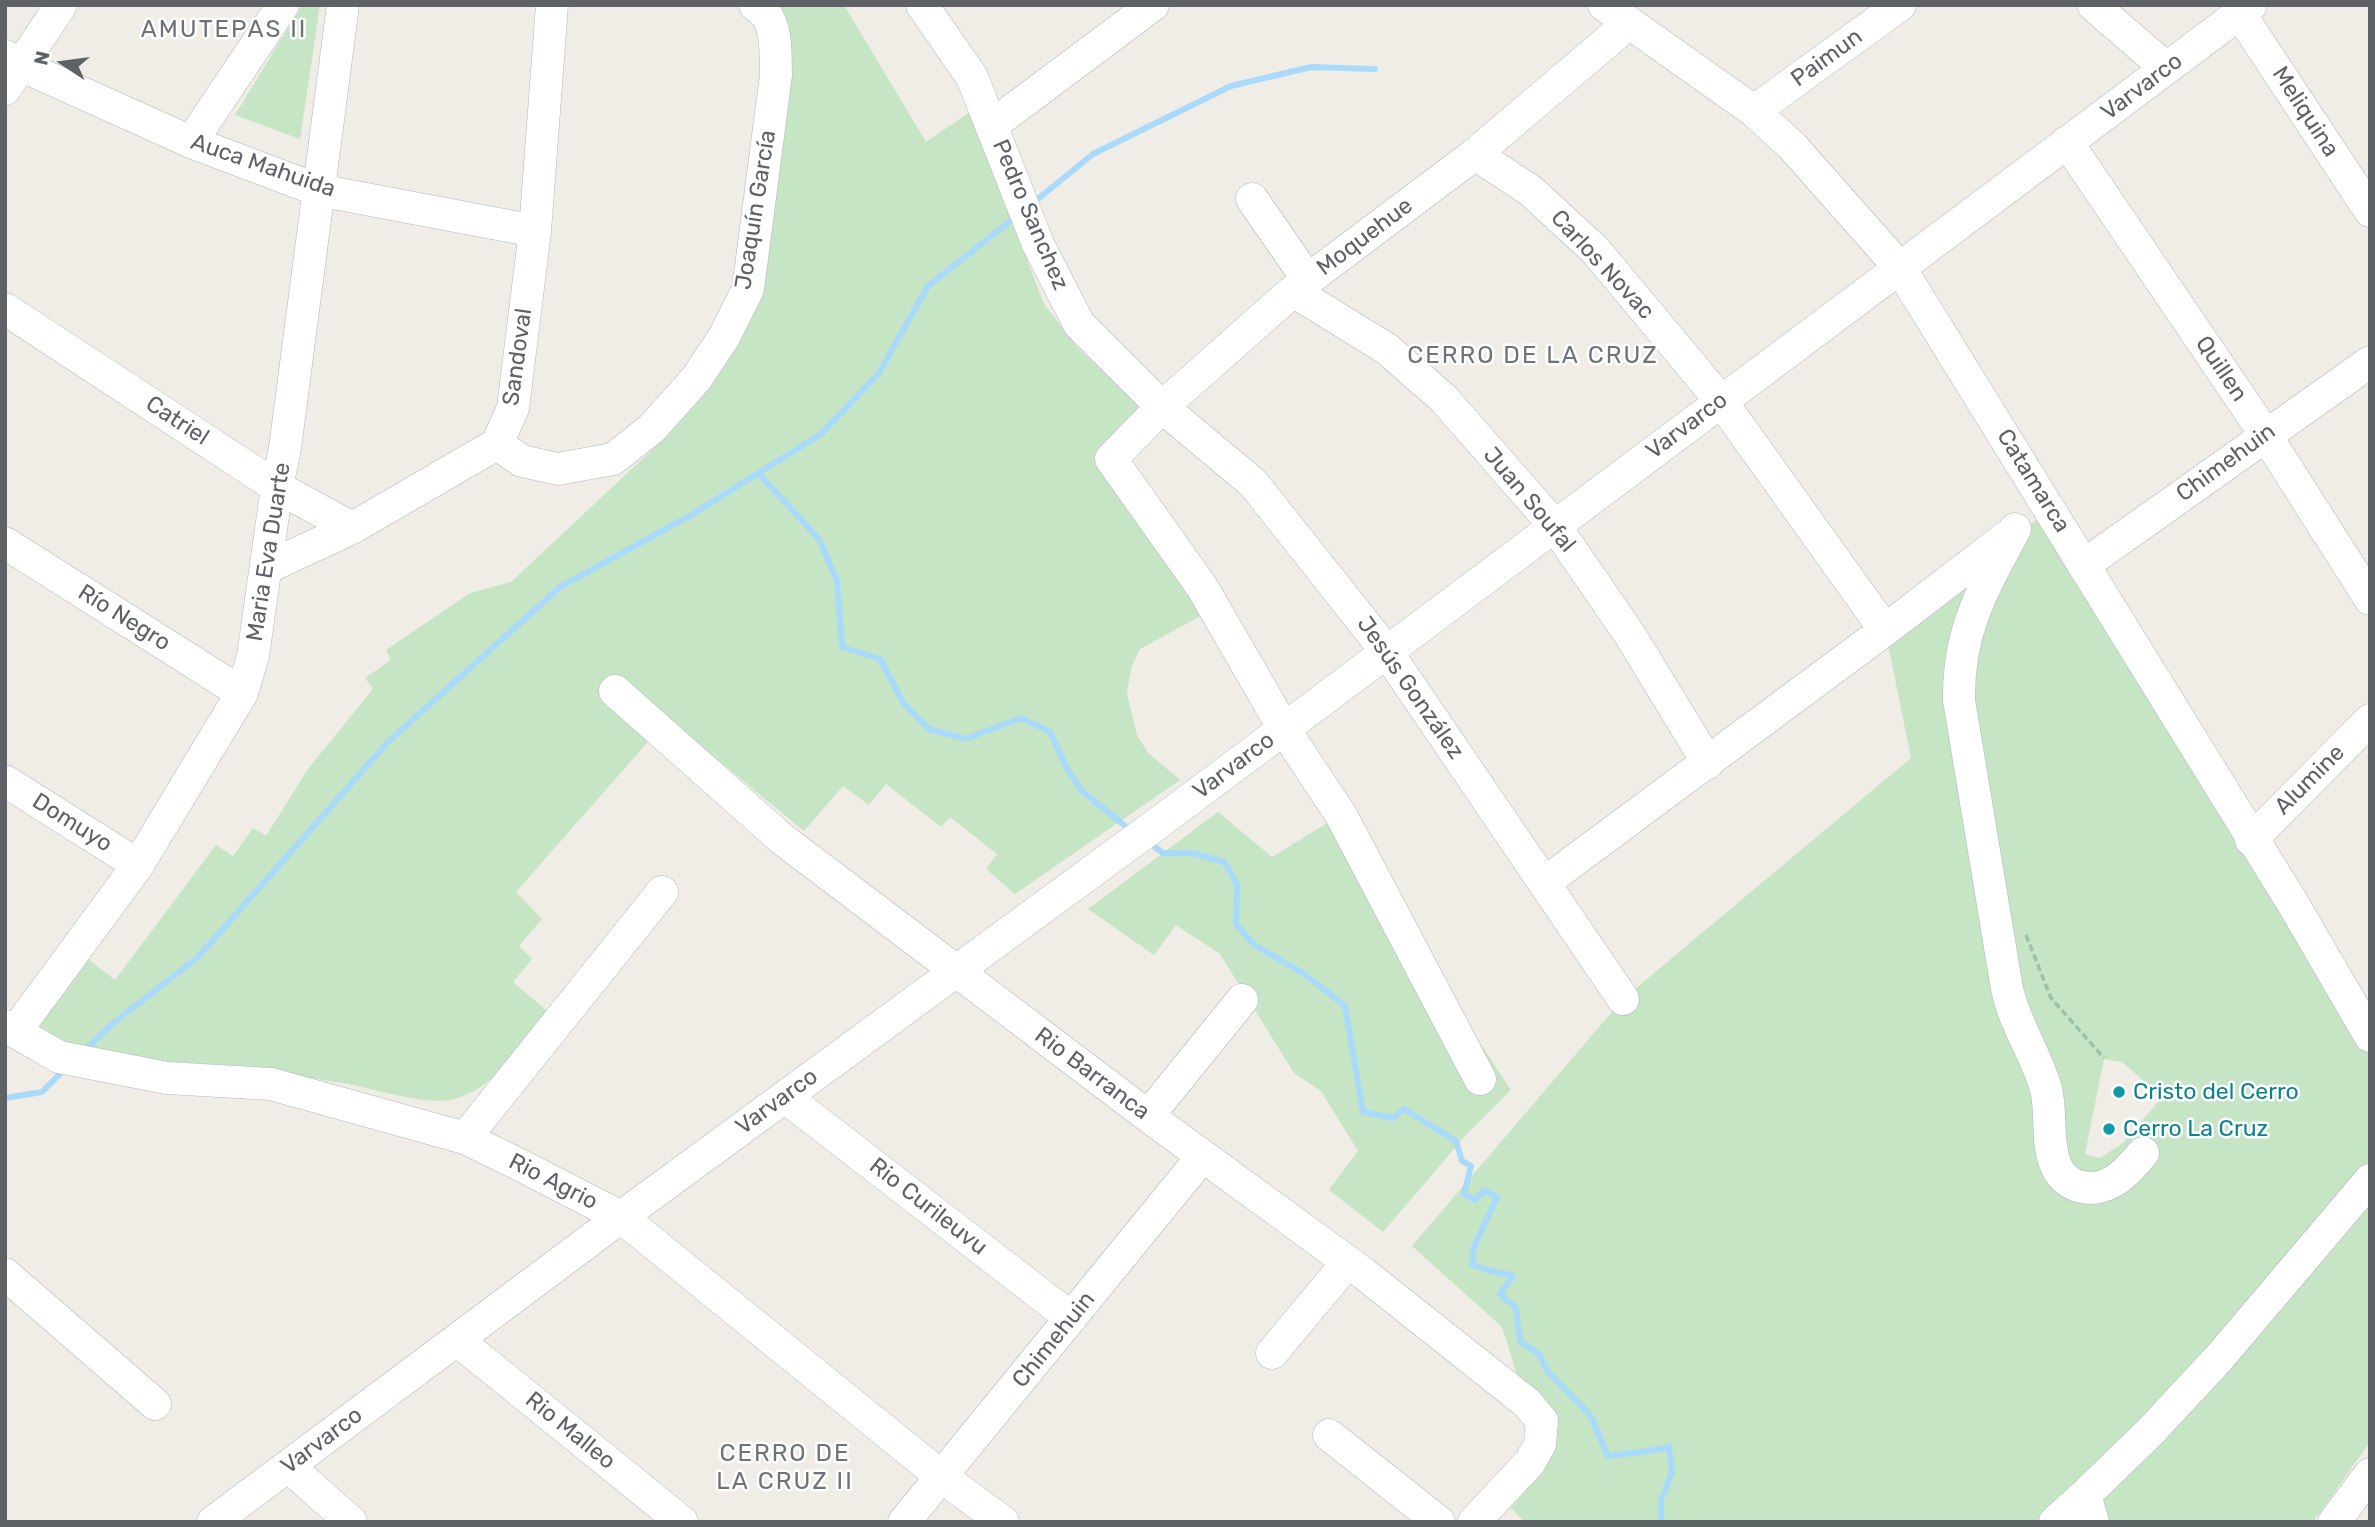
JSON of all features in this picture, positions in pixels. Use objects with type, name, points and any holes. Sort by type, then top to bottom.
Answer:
[{"type":"street","points":[[10,70],[61,5]]},
{"type":"street","points":[[191,142],[283,5]]},
{"type":"street","name":"Maria Eva Duarte","points":[[10,1029],[138,865],[242,693],[253,656],[285,448],[343,5]]},
{"type":"street","name":"Sandoval","points":[[497,444],[513,408],[535,231],[552,5]]},
{"type":"street","name":"Pedro Sanchez","points":[[922,5],[972,77],[1038,244],[1079,324],[1162,407]]},
{"type":"street","points":[[991,126],[1153,5]]},
{"type":"street","name":"Paimun","points":[[1754,111],[1900,5]]},
{"type":"street","points":[[2093,5],[2166,68]]},
{"type":"street","name":"Joaquín García","points":[[497,444],[522,461],[558,469],[613,459],[651,429],[696,379],[724,337],[748,289],[776,75],[775,39],[770,19],[756,6]]},
{"type":"street","name":"Varvarco","points":[[213,1522],[621,1217],[1284,729],[2245,9]]},
{"type":"street","name":"Meliquina","points":[[2245,9],[2370,211]]},
{"type":"street","name":"Catamarca","points":[[1616,15],[1754,111],[1793,147],[1899,268],[2047,504],[2370,1036]]},
{"type":"street","name":"Moquehue","points":[[1284,729],[1202,587],[1111,459],[1162,407],[1300,286],[1475,154],[1616,15]]},
{"type":"street","name":"Auca Mahuida","points":[[10,70],[318,190],[535,231]]},
{"type":"street","name":"Quillen","points":[[2067,142],[2265,434],[2370,599]]},
{"type":"street","name":"Carlos Novac","points":[[1475,154],[1531,191],[1595,250],[1721,401],[1885,630]]},
{"type":"street","points":[[1252,199],[1300,286]]},
{"type":"street","name":"Juan Soufal","points":[[1300,286],[1387,349],[1444,399],[1555,526],[1630,635],[1709,763]]},
{"type":"street","name":"Catriel","points":[[5,309],[277,487],[352,527]]},
{"type":"street","name":"Chimehuin","points":[[2084,565],[2370,362]]},
{"type":"street","name":"Jesús González","points":[[1162,407],[1254,483],[1387,652],[1623,999]]},
{"type":"street","points":[[266,568],[352,527],[497,444]]},
{"type":"street","points":[[1544,883],[1709,763],[2047,504]]},
{"type":"street","points":[[2015,529],[1967,628],[1959,678],[1959,700],[2007,989],[2011,1008],[2044,1082],[2054,1162],[2061,1175],[2082,1188],[2097,1188],[2112,1183],[2143,1153]]},
{"type":"street","name":"Río Negro","points":[[5,543],[242,693]]},
{"type":"street","name":"Rio Barranca","points":[[615,691],[782,839],[1202,1157],[1348,1262],[1527,1403],[1542,1421],[1540,1444],[1530,1462],[1474,1522]]},
{"type":"street","name":"Alumine","points":[[2251,839],[2370,720]]},
{"type":"street","points":[[1284,729],[1341,815],[1480,1079]]},
{"type":"street","name":"Domuyo","points":[[5,781],[138,865]]},
{"type":"street","points":[[465,1138],[662,892]]},
{"type":"street","points":[[1148,1116],[1242,1000]]},
{"type":"street","name":"Rio Agrio","points":[[10,1029],[59,1057],[167,1078],[271,1084],[465,1138],[621,1217],[942,1477],[1003,1522]]},
{"type":"street","name":"Rio Curileuvu","points":[[785,1097],[1072,1318]]},
{"type":"street","name":"Chimehuin","points":[[904,1522],[1202,1157]]},
{"type":"street","points":[[2055,1522],[2089,1508],[2150,1432],[2219,1358],[2370,1180]]},
{"type":"street","points":[[1272,1353],[1348,1262]]},
{"type":"street","points":[[5,1274],[155,1404]]},
{"type":"street","name":"Rio Malleo","points":[[457,1340],[682,1522]]},
{"type":"street","points":[[1329,1435],[1438,1522]]},
{"type":"street","points":[[288,1466],[351,1522]]},
{"type":"street","points":[[2334,1522],[2370,1474]]},
{"type":"path","points":[[2025,933],[2051,998],[2104,1058]]},
{"type":"green space","points":[[302,5],[320,5],[300,139],[235,115]]},
{"type":"green space","points":[[768,5],[844,5],[926,142],[970,112],[1044,304],[1077,347],[1146,412],[1105,451],[1204,614],[1140,649],[1131,668],[1127,694],[1137,735],[1148,753],[1180,780],[1015,894],[986,869],[997,854],[950,817],[941,827],[886,784],[869,805],[843,786],[804,831],[668,719],[516,892],[542,919],[519,946],[532,959],[513,982],[551,1014],[497,1074],[472,1092],[458,1098],[432,1101],[316,1079],[126,1061],[24,1032],[83,955],[115,980],[216,845],[233,856],[253,828],[266,836],[308,769],[373,689],[365,678],[391,660],[386,650],[470,593],[511,582],[651,451],[675,425],[740,332]]},
{"type":"green space","points":[[2045,513],[2370,1053],[2370,1442],[2313,1522],[1525,1522],[1511,1508],[1536,1478],[1551,1454],[1556,1431],[1553,1420],[1519,1377],[1501,1326],[1412,1246],[1623,999],[1911,758],[1887,639]],"holes":[[[2104,1059],[2122,1062],[2162,1097],[2123,1143],[2100,1158],[2085,1154]]]},
{"type":"green space","points":[[1218,812],[1272,857],[1332,820],[1511,1090],[1466,1135],[1383,1232],[1329,1190],[1358,1151],[1321,1091],[1294,1073],[1220,954],[1176,925],[1154,955],[1088,909]]},
{"type":"waterway","points":[[1034,202],[1093,154],[1231,86],[1311,67],[1375,69]]},
{"type":"waterway","points":[[85,1050],[112,1024],[198,957],[388,742],[560,587],[693,514],[821,434],[879,373],[928,286],[1018,215]]},
{"type":"waterway","points":[[758,473],[819,539],[837,581],[842,647],[880,659],[904,704],[929,729],[965,739],[1021,718],[1050,732],[1067,769],[1082,791],[1129,829]]},
{"type":"waterway","points":[[1151,844],[1163,853],[1192,853],[1224,862],[1237,884],[1236,924],[1254,945],[1303,973],[1345,1006],[1363,1112],[1393,1118],[1404,1109],[1456,1141],[1462,1161],[1471,1166],[1464,1194],[1475,1200],[1485,1190],[1497,1197],[1474,1247],[1472,1264],[1513,1276],[1500,1294],[1516,1308],[1520,1341],[1540,1355],[1547,1371],[1590,1415],[1608,1456],[1669,1447],[1672,1472],[1661,1500],[1661,1522]]},
{"type":"waterway","points":[[5,1098],[42,1092],[64,1070]]},
{"type":"place","name":"Cristo del Cerro","points":[[2119,1092]]},
{"type":"place","name":"Cerro La Cruz","points":[[2109,1129]]},
{"type":"district","name":"AMUTEPAS II","points":[[224,30]]},
{"type":"district","name":"CERRO DE LA CRUZ","points":[[1533,356]]},
{"type":"district","name":"CERRO DE LA CRUZ II","points":[[785,1468]]}]
